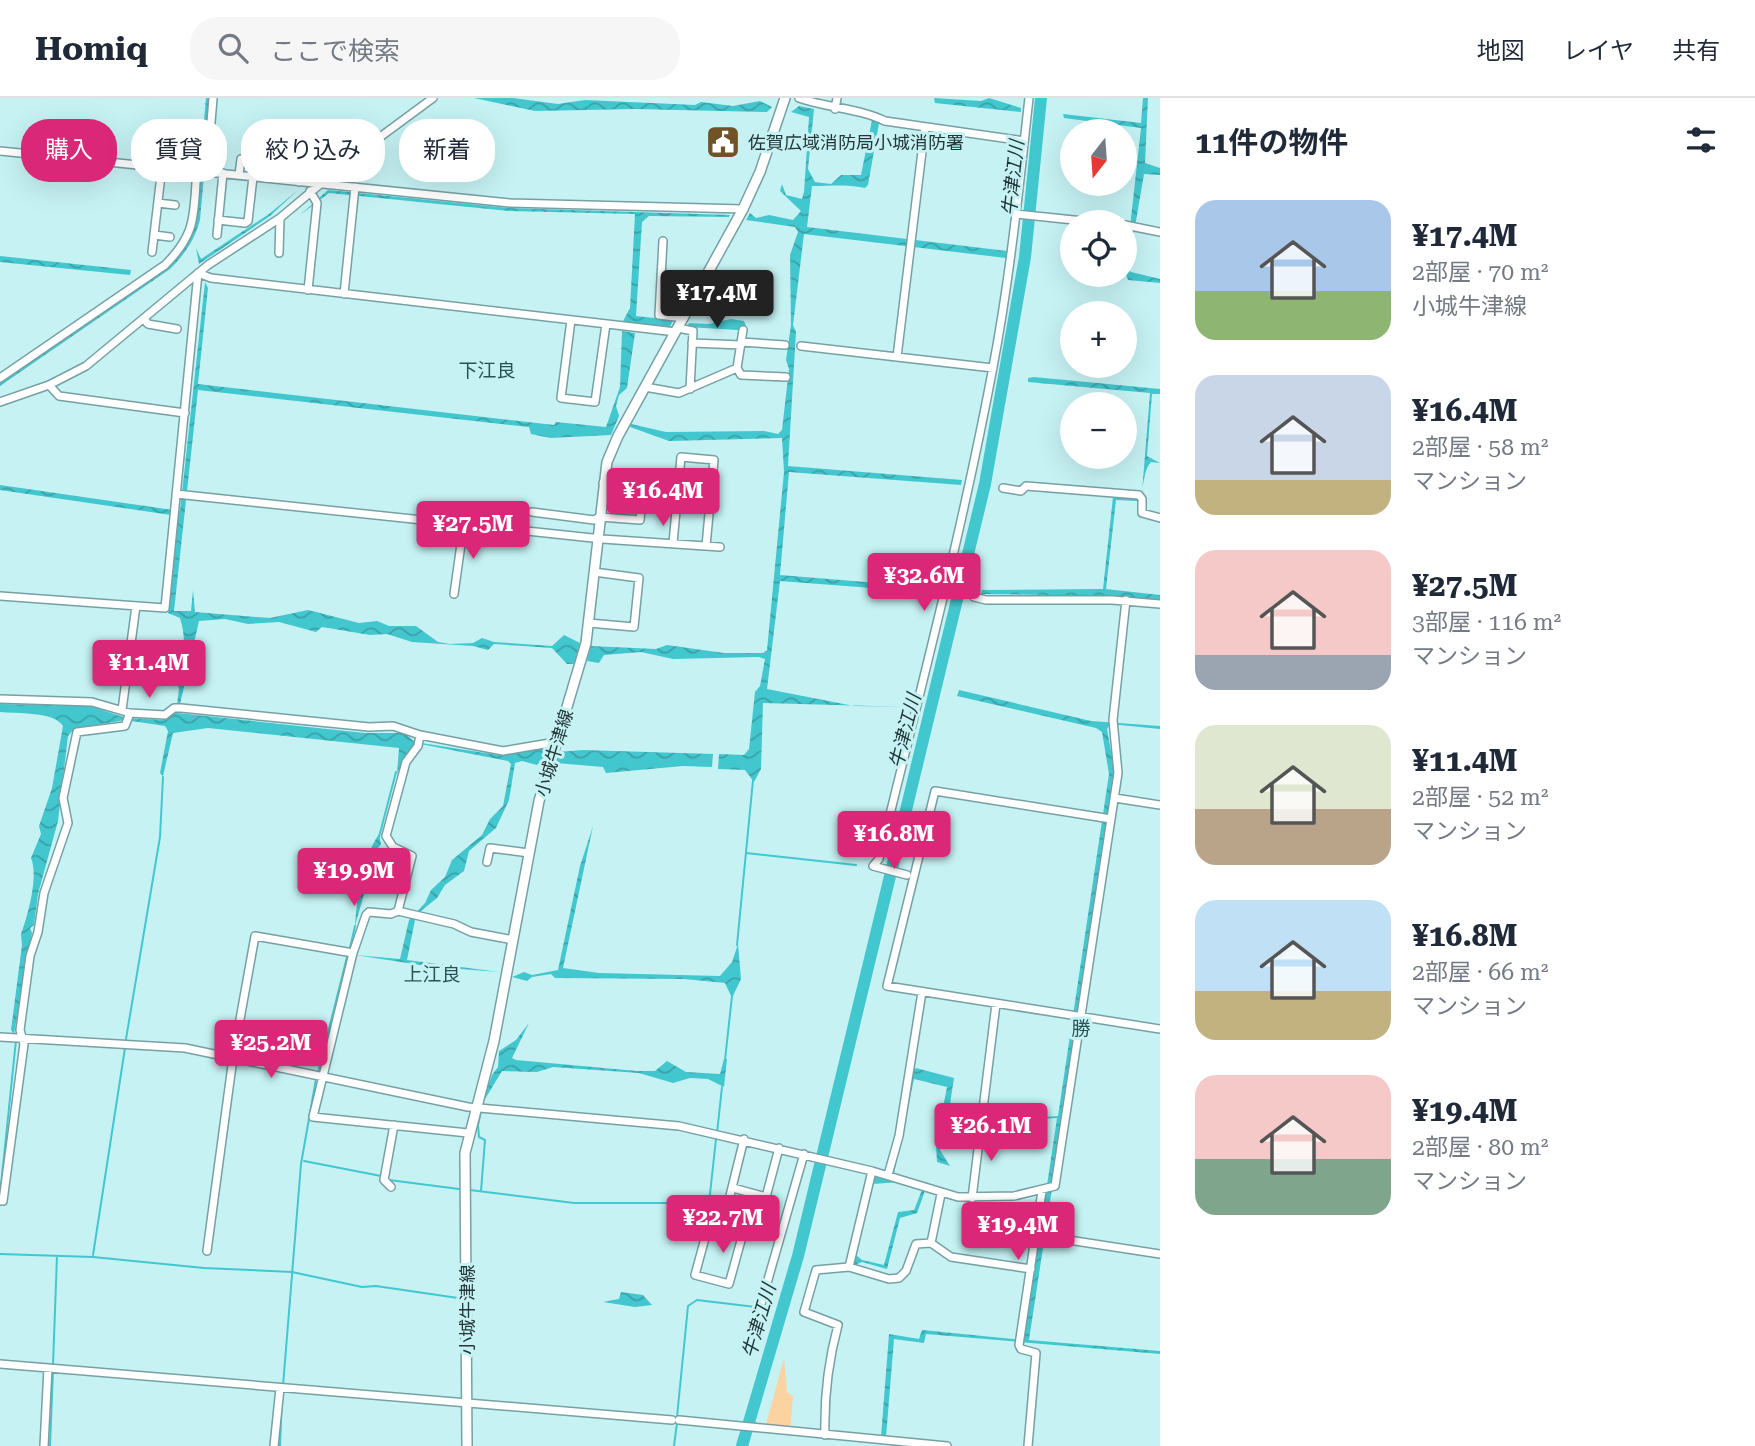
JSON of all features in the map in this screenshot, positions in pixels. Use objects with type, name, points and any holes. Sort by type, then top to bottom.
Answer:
[{"type":"main road","name":"小城牛津線","points":[[467,1446],[465,1175],[468,1133],[480,1108],[539,801],[579,671],[589,623],[603,484],[618,436],[744,209],[760,172],[785,98]]},
{"type":"street","points":[[211,119],[213,98]]},
{"type":"street","points":[[308,290],[314,197],[319,184],[433,98]]},
{"type":"street","points":[[799,98],[835,109],[869,113],[885,121],[1024,141]]},
{"type":"street","points":[[835,109],[836,98]]},
{"type":"street","points":[[907,875],[873,866],[879,859],[915,712],[993,368],[1016,214],[1029,98]]},
{"type":"street","points":[[897,357],[925,127]]},
{"type":"street","points":[[0,151],[131,164]]},
{"type":"street","points":[[227,174],[239,175],[240,159]]},
{"type":"street","points":[[152,252],[160,182]]},
{"type":"street","points":[[0,378],[165,265],[180,250],[190,235],[196,182]]},
{"type":"street","points":[[217,235],[222,182]]},
{"type":"street","points":[[218,220],[248,221],[252,182]]},
{"type":"street","points":[[299,182],[509,203],[744,209]]},
{"type":"street","points":[[344,294],[355,187]]},
{"type":"street","points":[[0,402],[49,385],[86,366],[198,273],[314,197]]},
{"type":"street","points":[[158,203],[175,205]]},
{"type":"street","points":[[1016,214],[1060,219]]},
{"type":"street","points":[[279,253],[280,218]]},
{"type":"street","points":[[1137,226],[1160,232]]},
{"type":"street","points":[[154,236],[170,237]]},
{"type":"street","points":[[663,241],[659,315],[684,318]]},
{"type":"street","points":[[198,273],[211,278],[308,290],[606,324],[693,331],[690,388]]},
{"type":"street","points":[[0,596],[165,608],[198,273]]},
{"type":"street","points":[[144,319],[148,324],[177,329]]},
{"type":"street","points":[[571,320],[561,398],[595,402],[606,324]]},
{"type":"street","points":[[743,330],[737,368],[741,375],[786,377]]},
{"type":"street","points":[[692,343],[785,345]]},
{"type":"street","points":[[801,346],[993,368]]},
{"type":"street","points":[[645,387],[679,393],[737,368]]},
{"type":"street","points":[[49,385],[58,396],[185,414]]},
{"type":"street","points":[[673,543],[681,457],[703,458],[714,460],[706,546]]},
{"type":"street","points":[[532,512],[594,520],[600,517],[640,520],[643,487],[603,484]]},
{"type":"street","points":[[1003,488],[1021,491],[1027,486],[1140,496],[1142,513],[1160,518]]},
{"type":"street","points":[[176,494],[720,547]]},
{"type":"street","points":[[454,594],[464,523]]},
{"type":"street","points":[[589,623],[634,627],[639,578],[594,572]]},
{"type":"street","points":[[974,597],[986,600],[1126,600],[1160,604]]},
{"type":"street","points":[[0,1037],[171,1046],[480,1108],[679,1126],[744,1139],[892,1176],[941,1194],[972,1198],[1014,1196],[1055,1186],[1115,798],[1118,773],[1113,723],[1126,600]]},
{"type":"street","points":[[127,716],[136,606]]},
{"type":"street","points":[[0,699],[72,700],[127,716]]},
{"type":"street","points":[[17,1038],[30,956],[38,932],[44,893],[68,823],[63,798],[77,732],[127,716],[165,715],[178,708],[369,727],[393,726],[419,740],[503,751],[556,742]]},
{"type":"street","points":[[398,911],[412,856],[393,847],[386,835],[406,762],[419,740]]},
{"type":"street","points":[[1111,819],[935,791],[887,986],[1160,1029]]},
{"type":"street","points":[[1115,798],[1160,805]]},
{"type":"street","points":[[487,862],[490,848],[529,853]]},
{"type":"street","points":[[907,875],[918,861]]},
{"type":"street","points":[[907,875],[912,888]]},
{"type":"street","points":[[468,1133],[313,1118],[319,1076],[349,952],[369,912],[391,914],[398,911],[454,924],[471,932],[513,940]]},
{"type":"street","points":[[206,1251],[233,1058],[255,936],[349,952]]},
{"type":"street","points":[[892,1176],[922,992]]},
{"type":"street","points":[[972,1198],[996,1004]]},
{"type":"street","points":[[1,1201],[24,1044],[17,1038]]},
{"type":"street","points":[[391,1186],[384,1177],[394,1125]]},
{"type":"street","points":[[724,1220],[744,1139]]},
{"type":"street","points":[[733,1188],[766,1197],[779,1148]]},
{"type":"street","points":[[761,1304],[804,1154]]},
{"type":"street","points":[[849,1267],[872,1171]]},
{"type":"street","points":[[1028,1446],[1036,1353],[1021,1349],[1020,1341],[1046,1189]]},
{"type":"street","points":[[931,1243],[941,1194]]},
{"type":"street","points":[[745,1226],[729,1284],[695,1275],[711,1216],[779,1235]]},
{"type":"street","points":[[1040,1236],[1160,1254]]},
{"type":"street","points":[[825,1435],[825,1390],[838,1325],[804,1312],[816,1270],[849,1267],[889,1279],[900,1278],[906,1271],[916,1244],[931,1243],[951,1257],[1031,1269]]},
{"type":"street","points":[[0,1364],[675,1420],[825,1435],[876,1443],[947,1446]]},
{"type":"street","points":[[44,1446],[51,1368]]},
{"type":"street","points":[[274,1446],[283,1388]]},
{"type":"shaded area","points":[[784,1358],[787,1392],[793,1396],[790,1433],[764,1432]]},
{"type":"water","points":[[206,98],[211,98],[209,119],[204,119]]},
{"type":"water","points":[[474,98],[513,98],[558,104],[585,100],[695,105],[701,102],[733,106],[760,101],[772,107],[767,112],[635,109],[535,111]]},
{"type":"water","points":[[934,98],[981,101],[989,98],[1021,108],[1021,112],[935,103]]},
{"type":"water","points":[[1143,98],[1148,98],[1145,163],[1160,168],[1160,175],[1144,174],[1137,215],[1137,210],[1132,210],[1133,196],[1138,196],[1141,128],[1138,128],[1138,123],[1141,123]]},
{"type":"water","points":[[799,106],[814,109],[808,169],[815,182],[831,184],[841,175],[861,175],[872,120],[879,123],[868,185],[865,188],[812,186],[807,227],[1007,251],[1006,258],[804,234],[793,325],[796,332],[788,466],[962,480],[961,485],[789,472],[780,575],[938,588],[937,593],[780,581],[767,689],[851,705],[763,703],[761,769],[754,782],[745,770],[718,769],[719,754],[744,755],[749,749],[755,692],[760,686],[765,659],[673,659],[641,652],[604,655],[599,663],[587,661],[591,646],[656,649],[667,645],[724,653],[763,653],[767,650],[784,472],[782,438],[669,441],[630,427],[631,424],[666,432],[764,431],[778,434],[782,430],[789,369],[786,360],[791,325],[790,255],[798,232],[795,227],[746,220],[750,213],[756,218],[769,215],[793,220],[801,211],[780,191],[782,184],[786,195],[802,199],[804,192],[809,117],[791,112]]},
{"type":"water","points":[[1063,114],[1106,119],[1072,119],[1064,118]]},
{"type":"water","points":[[198,182],[203,182],[200,220],[195,234],[185,252],[170,269],[0,386],[0,382],[167,266],[188,239],[195,219]]},
{"type":"water","points":[[298,190],[270,216],[199,264],[196,248],[201,259],[269,214]]},
{"type":"water","points":[[328,190],[509,208],[730,215],[649,216],[642,222],[636,316],[673,320],[670,327],[622,323],[630,308],[635,214],[509,211],[329,193],[300,215]]},
{"type":"water","points":[[0,256],[131,270],[130,275],[0,262]]},
{"type":"water","points":[[1137,273],[1160,279],[1160,283],[1137,281]]},
{"type":"water","points":[[205,282],[208,288],[198,384],[554,425],[556,422],[606,427],[620,387],[622,331],[635,333],[627,388],[619,395],[616,406],[619,416],[611,435],[550,438],[531,434],[529,427],[198,390],[174,611],[191,611],[193,590],[195,612],[270,618],[308,610],[359,623],[377,621],[389,626],[416,626],[438,642],[450,644],[473,643],[482,638],[494,642],[552,646],[564,635],[580,643],[574,664],[567,664],[552,648],[494,644],[488,650],[473,646],[412,642],[387,634],[370,635],[322,627],[316,632],[279,622],[248,624],[225,619],[199,621],[178,713],[365,733],[404,733],[415,742],[498,755],[546,748],[543,759],[537,765],[522,761],[515,763],[509,800],[496,828],[469,851],[464,871],[445,885],[437,898],[416,915],[407,960],[499,972],[434,967],[355,955],[400,959],[409,920],[425,903],[431,890],[445,877],[452,860],[482,835],[490,819],[503,806],[511,764],[508,761],[415,743],[404,757],[397,774],[399,748],[208,728],[173,733],[163,776],[160,773],[168,731],[165,726],[125,720],[74,729],[68,736],[58,821],[38,894],[34,925],[30,928],[32,933],[14,1034],[11,1030],[22,945],[21,934],[29,908],[34,876],[31,858],[41,834],[39,826],[52,788],[63,726],[44,716],[0,712],[0,704],[90,706],[126,718],[166,720],[176,712],[179,689],[174,671],[184,641],[180,618],[168,613],[178,516],[0,490],[0,485],[180,511]]},
{"type":"water","points":[[731,319],[744,321],[746,326],[738,330],[687,327],[689,323],[709,324]]},
{"type":"water","points":[[1028,378],[1160,389],[1160,394],[1152,394],[1147,456],[1160,463],[1151,462],[1148,466],[1142,489],[1150,393],[1028,382]]},
{"type":"water","points":[[1141,494],[1138,501],[1116,500],[1106,589],[1160,595],[1160,601],[1115,596],[981,594],[982,590],[1103,589],[1113,497],[1138,499]]},
{"type":"water","points":[[959,690],[1091,721],[1160,726],[1160,729],[1110,724],[1107,729],[1115,774],[1029,1340],[1160,1351],[1160,1354],[926,1334],[924,1343],[894,1339],[886,1437],[881,1437],[889,1334],[919,1339],[922,1330],[1024,1340],[1057,1118],[977,1123],[966,1129],[945,1126],[940,1150],[950,1166],[937,1162],[936,1144],[947,1087],[914,1079],[893,1178],[901,1182],[872,1184],[876,1176],[889,1179],[912,1072],[916,1068],[954,1078],[948,1117],[961,1123],[1058,1116],[1109,774],[1102,732],[1096,728],[957,696]]},
{"type":"water","points":[[583,750],[713,754],[712,767],[683,766],[606,773],[603,767],[556,763],[559,752]]},
{"type":"water","points":[[593,826],[563,968],[599,973],[720,976],[732,962],[738,944],[741,979],[732,998],[725,983],[684,979],[555,978],[551,974],[532,977],[527,981],[512,977],[524,972],[532,975],[558,970],[580,866]]},
{"type":"water","points":[[379,834],[381,844],[376,851],[355,926],[364,866]]},
{"type":"water","points":[[529,1023],[512,1058],[516,1060],[637,1071],[655,1071],[667,1061],[686,1072],[720,1074],[724,1059],[727,1059],[724,1087],[708,1079],[690,1078],[673,1083],[639,1073],[553,1067],[537,1072],[502,1071],[482,1104],[492,1075],[498,1067],[499,1051],[516,1040]]},
{"type":"water","points":[[922,1190],[925,1191],[917,1213],[900,1218],[887,1269],[862,1262],[855,1265],[855,1254],[862,1260],[884,1265],[898,1212],[914,1210]]},
{"type":"water","points":[[621,1292],[643,1295],[652,1305],[635,1307],[603,1302],[619,1299]]},
{"type":"waterway","name":"牛津江川","points":[[742,1446],[798,1256],[985,484],[1025,257],[1041,98]]},
{"type":"waterway","points":[[379,837],[396,772]]},
{"type":"waterway","points":[[126,1039],[160,837],[163,777]]},
{"type":"waterway","points":[[737,945],[753,780]]},
{"type":"waterway","points":[[746,853],[856,865]]},
{"type":"waterway","points":[[350,948],[355,926]]},
{"type":"waterway","points":[[318,1073],[348,953]]},
{"type":"waterway","points":[[725,1060],[732,996]]},
{"type":"waterway","points":[[0,1195],[16,1040]]},
{"type":"waterway","points":[[93,1255],[125,1048]]},
{"type":"waterway","points":[[283,1386],[301,1164],[316,1079]]},
{"type":"waterway","points":[[717,1133],[722,1087]]},
{"type":"waterway","points":[[481,1111],[479,1137],[485,1140],[481,1191]]},
{"type":"waterway","points":[[470,1190],[574,1203],[709,1203],[716,1139]]},
{"type":"waterway","points":[[304,1161],[381,1176]]},
{"type":"waterway","points":[[389,1180],[459,1189]]},
{"type":"waterway","points":[[0,1254],[93,1257],[204,1268],[292,1272],[362,1287],[376,1286],[458,1298]]},
{"type":"waterway","points":[[53,1365],[57,1256]]},
{"type":"waterway","points":[[677,1417],[688,1306],[697,1300],[765,1308]]},
{"type":"waterway","points":[[50,1446],[53,1370]]},
{"type":"waterway","points":[[280,1446],[282,1395]]},
{"type":"waterway","points":[[674,1446],[677,1423]]},
{"type":"place","name":"佐賀広域消防局小城消防署","points":[[723,142]]},
{"type":"district","name":"下江良","points":[[487,370]]},
{"type":"district","name":"上江良","points":[[432,974]]},
{"type":"district","name":"勝","points":[[1081,1028]]}]
